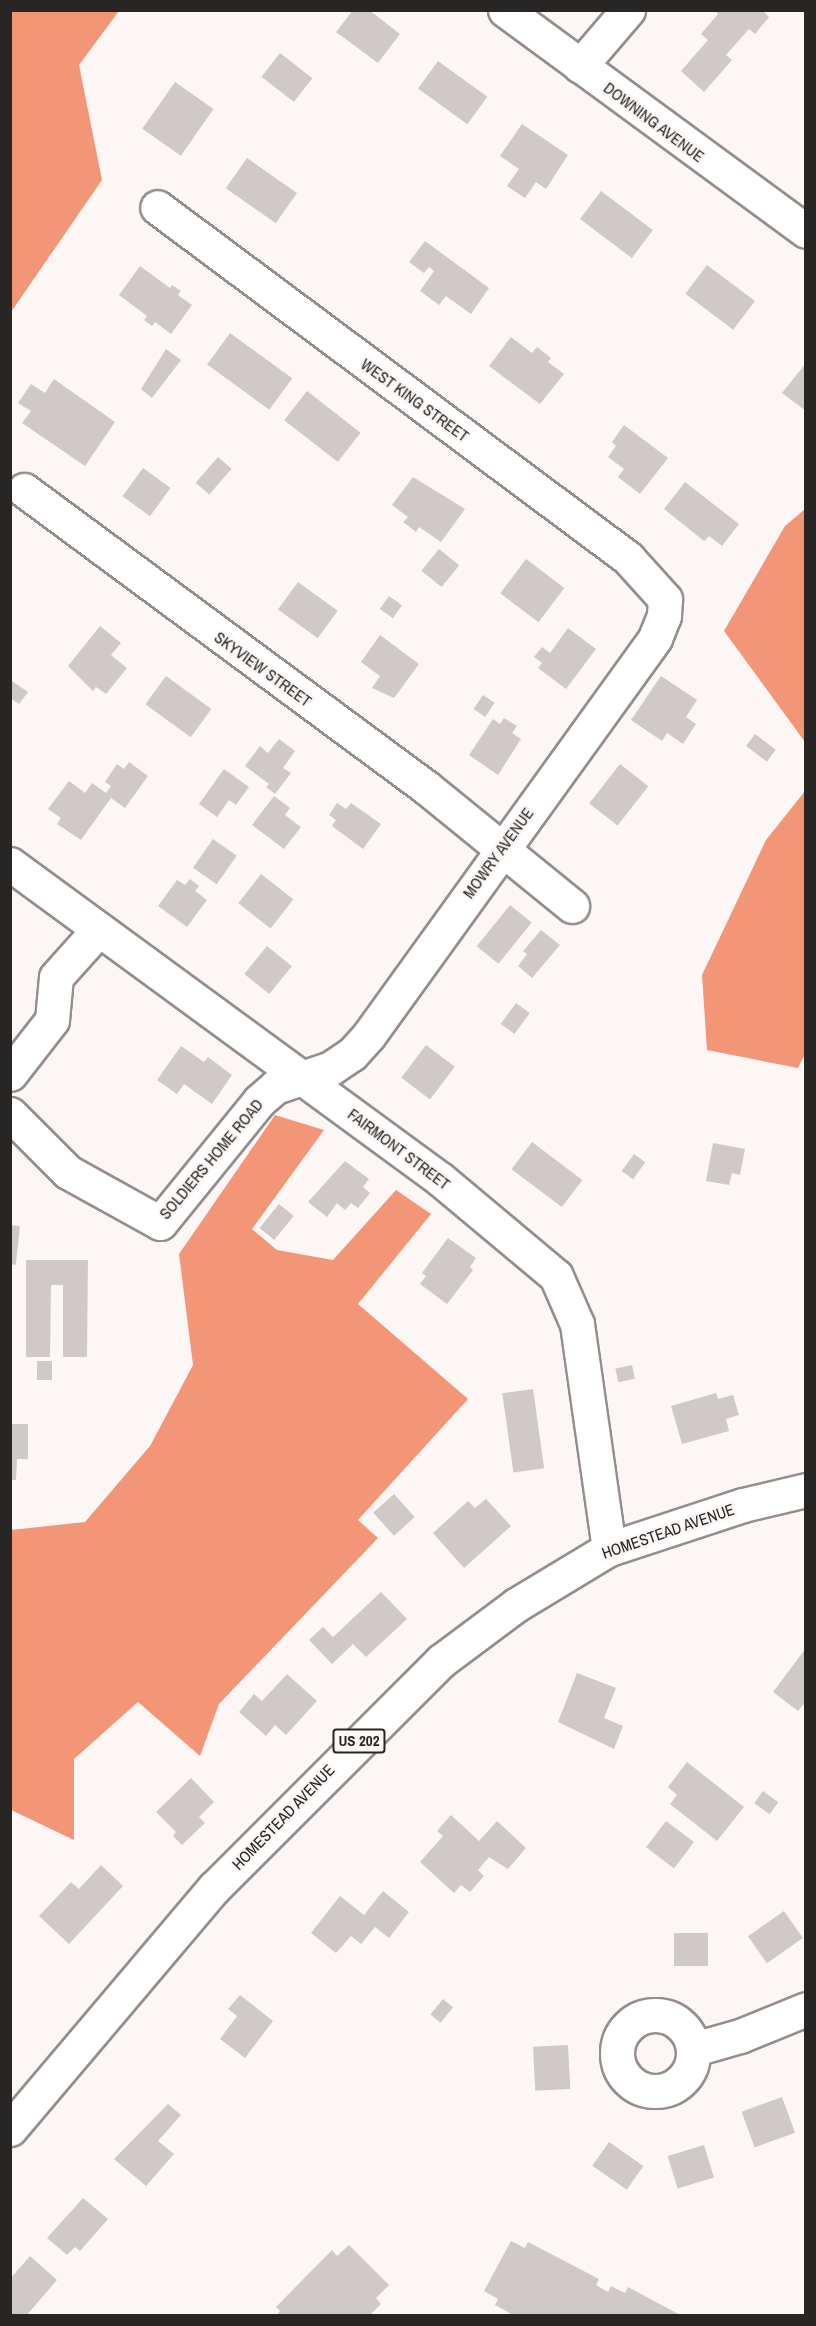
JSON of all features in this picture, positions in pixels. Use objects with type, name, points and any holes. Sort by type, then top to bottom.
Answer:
[{"type":"street","name":"DOWNING AVENUE","points":[[505,10],[806,231]]},
{"type":"street","points":[[580,66],[628,10]]},
{"type":"street","name":"WEST KING STREET","points":[[157,207],[628,558],[652,580],[665,600]]},
{"type":"street","name":"SKYVIEW STREET","points":[[24,490],[502,847],[572,906]]},
{"type":"street","name":"MOWRY AVENUE","points":[[301,1075],[331,1068],[352,1054],[369,1035],[502,847],[655,638],[665,600]]},
{"type":"street","name":"FAIRMONT STREET","points":[[10,864],[440,1179],[556,1276],[577,1324],[609,1549]]},
{"type":"street","points":[[10,1074],[52,1020],[56,977],[99,929]]},
{"type":"street","name":"SOLDIERS HOME ROAD","points":[[10,1114],[68,1172],[160,1223],[259,1101],[275,1087],[301,1075]]},
{"type":"street","name":"HOMESTEAD AVENUE","points":[[10,2129],[214,1888],[441,1661],[516,1605],[609,1549],[743,1505],[806,1490]]},
{"type":"street","points":[[694,2049],[740,2036],[806,2009]]},
{"type":"shaded area","points":[[11,10],[119,11],[79,65],[102,180],[11,312]]},
{"type":"shaded area","points":[[805,509],[805,742],[724,631],[785,526]]},
{"type":"shaded area","points":[[805,791],[805,1054],[798,1068],[707,1050],[702,975],[766,840]]},
{"type":"shaded area","points":[[275,1115],[324,1130],[252,1229],[277,1250],[333,1260],[396,1190],[431,1214],[358,1304],[468,1399],[358,1520],[378,1538],[219,1704],[200,1756],[138,1702],[74,1759],[74,1840],[11,1810],[11,1530],[85,1522],[150,1446],[193,1365],[179,1254]]},
{"type":"building","points":[[353,10],[369,10],[400,34],[378,63],[336,32]]},
{"type":"building","points":[[714,10],[762,10],[769,17],[755,34],[749,29],[726,55],[732,60],[704,92],[681,71],[708,40],[701,34],[718,14]]},
{"type":"building","points":[[280,53],[312,78],[294,102],[262,77]]},
{"type":"building","points":[[438,61],[487,97],[467,124],[418,89]]},
{"type":"building","points":[[175,82],[214,109],[181,156],[142,129]]},
{"type":"building","points":[[522,124],[568,155],[546,189],[536,182],[525,198],[507,186],[519,169],[500,156]]},
{"type":"building","points":[[247,158],[297,193],[276,223],[226,188]]},
{"type":"building","points":[[601,191],[653,230],[632,258],[580,219]]},
{"type":"building","points":[[425,241],[489,288],[471,314],[446,296],[439,305],[420,291],[434,271],[429,267],[424,273],[409,262]]},
{"type":"building","points":[[707,265],[755,301],[733,330],[685,294]]},
{"type":"building","points":[[140,266],[170,288],[172,285],[181,291],[178,295],[192,305],[171,334],[155,322],[152,326],[144,320],[147,316],[119,295]]},
{"type":"building","points":[[230,333],[292,378],[269,410],[207,365]]},
{"type":"building","points":[[511,337],[532,353],[537,347],[551,358],[548,362],[564,374],[540,404],[489,366]]},
{"type":"building","points":[[166,349],[181,360],[152,398],[141,389]]},
{"type":"building","points":[[806,363],[806,411],[782,393]]},
{"type":"building","points":[[54,379],[115,422],[85,466],[22,423],[31,411],[18,403],[31,384],[45,393]]},
{"type":"building","points":[[307,391],[361,433],[338,462],[284,420]]},
{"type":"building","points":[[624,425],[668,458],[640,494],[618,477],[624,469],[608,457],[616,446],[612,442]]},
{"type":"building","points":[[218,457],[232,469],[209,494],[196,483]]},
{"type":"building","points":[[143,468],[171,488],[150,516],[122,496]]},
{"type":"building","points":[[413,477],[465,509],[441,542],[419,527],[416,532],[403,522],[408,517],[392,505]]},
{"type":"building","points":[[685,482],[739,524],[722,546],[709,536],[704,541],[664,509]]},
{"type":"building","points":[[439,549],[459,565],[442,587],[421,571]]},
{"type":"building","points":[[526,559],[564,588],[538,622],[500,593]]},
{"type":"building","points":[[298,582],[338,611],[318,638],[278,610]]},
{"type":"building","points":[[389,596],[402,605],[393,618],[380,609]]},
{"type":"building","points":[[100,626],[121,643],[111,655],[127,668],[106,694],[96,687],[93,691],[68,666]]},
{"type":"building","points":[[568,628],[596,649],[566,689],[538,668],[542,663],[534,657],[542,647],[550,653]]},
{"type":"building","points":[[380,635],[419,664],[394,698],[372,688],[380,676],[361,662]]},
{"type":"building","points":[[166,676],[211,709],[191,737],[145,704]]},
{"type":"building","points":[[661,676],[697,700],[686,717],[696,724],[683,744],[667,733],[662,741],[631,720]]},
{"type":"building","points":[[12,681],[28,692],[19,704],[10,698]]},
{"type":"building","points":[[483,695],[495,703],[485,717],[473,709]]},
{"type":"building","points":[[504,718],[517,726],[512,733],[521,739],[498,775],[469,755],[493,719],[500,724]]},
{"type":"building","points":[[755,734],[776,750],[767,762],[746,746]]},
{"type":"building","points":[[279,739],[295,751],[283,768],[291,773],[275,794],[266,787],[269,784],[245,766],[260,746],[268,753]]},
{"type":"building","points":[[129,762],[148,776],[125,808],[111,798],[81,840],[57,824],[61,818],[48,809],[69,781],[85,793],[92,783],[106,793],[111,786],[105,782],[117,764],[124,769]]},
{"type":"building","points":[[620,764],[648,786],[618,826],[589,803]]},
{"type":"building","points":[[224,769],[249,787],[236,805],[229,800],[217,817],[199,804]]},
{"type":"building","points":[[274,796],[290,808],[285,815],[301,827],[284,849],[252,825]]},
{"type":"building","points":[[337,803],[346,809],[351,803],[381,824],[363,849],[332,826],[336,820],[329,815]]},
{"type":"building","points":[[213,839],[237,856],[217,884],[193,868]]},
{"type":"building","points":[[261,874],[293,899],[271,928],[238,903]]},
{"type":"building","points":[[190,879],[199,886],[195,891],[207,900],[187,927],[158,906],[177,880],[185,885]]},
{"type":"building","points":[[510,905],[532,923],[498,964],[477,946]]},
{"type":"building","points":[[541,930],[560,945],[532,978],[518,966],[527,954],[523,951]]},
{"type":"building","points":[[267,946],[292,966],[269,994],[244,974]]},
{"type":"building","points":[[516,1003],[530,1013],[514,1034],[501,1024]]},
{"type":"building","points":[[426,1045],[455,1067],[430,1099],[401,1078]]},
{"type":"building","points":[[181,1046],[204,1062],[208,1057],[232,1075],[212,1104],[184,1084],[177,1094],[157,1080]]},
{"type":"building","points":[[532,1142],[582,1180],[562,1207],[512,1169]]},
{"type":"building","points":[[713,1143],[745,1149],[740,1175],[732,1173],[729,1185],[706,1181]]},
{"type":"building","points":[[634,1154],[645,1162],[633,1179],[622,1171]]},
{"type":"building","points":[[345,1161],[369,1179],[363,1187],[370,1193],[358,1208],[351,1203],[345,1210],[337,1203],[327,1217],[308,1202]]},
{"type":"building","points":[[279,1204],[294,1216],[274,1240],[259,1228]]},
{"type":"building","points":[[10,1225],[20,1226],[16,1265],[10,1264]]},
{"type":"building","points":[[448,1238],[476,1258],[470,1267],[473,1270],[447,1304],[420,1284],[426,1276],[422,1273]]},
{"type":"building","points":[[26,1260],[88,1260],[87,1357],[63,1357],[63,1285],[51,1285],[50,1357],[26,1357]]},
{"type":"building","points":[[37,1361],[52,1361],[52,1380],[37,1380]]},
{"type":"building","points":[[632,1365],[635,1379],[618,1382],[615,1369]]},
{"type":"building","points":[[533,1389],[544,1468],[513,1473],[502,1393]]},
{"type":"building","points":[[716,1393],[718,1399],[733,1395],[739,1415],[726,1419],[729,1431],[682,1444],[671,1406]]},
{"type":"building","points":[[10,1424],[28,1424],[28,1459],[17,1459],[16,1480],[10,1480]]},
{"type":"building","points":[[394,1494],[415,1517],[394,1536],[373,1513]]},
{"type":"building","points":[[486,1499],[511,1526],[464,1568],[433,1533],[468,1501],[475,1508]]},
{"type":"building","points":[[381,1592],[407,1619],[366,1657],[353,1644],[332,1664],[309,1640],[323,1627],[333,1637]]},
{"type":"building","points":[[806,1648],[806,1701],[798,1711],[773,1692]]},
{"type":"building","points":[[577,1673],[616,1688],[604,1718],[623,1726],[614,1749],[558,1722]]},
{"type":"building","points":[[287,1674],[317,1701],[286,1735],[275,1725],[266,1736],[239,1712],[254,1694],[262,1701]]},
{"type":"building","points":[[687,1762],[744,1807],[717,1841],[670,1804],[677,1795],[668,1787]]},
{"type":"building","points":[[191,1778],[214,1802],[199,1817],[205,1823],[182,1845],[173,1836],[176,1832],[156,1812]]},
{"type":"building","points":[[763,1791],[778,1802],[770,1814],[754,1803]]},
{"type":"building","points":[[451,1815],[479,1841],[497,1821],[526,1848],[508,1869],[489,1857],[478,1870],[484,1876],[470,1892],[461,1885],[454,1893],[420,1862],[443,1836],[437,1831]]},
{"type":"building","points":[[666,1821],[694,1842],[674,1868],[646,1847]]},
{"type":"building","points":[[101,1865],[123,1886],[69,1944],[39,1916],[71,1882],[79,1889]]},
{"type":"building","points":[[383,1891],[409,1912],[389,1938],[375,1927],[361,1944],[351,1936],[336,1953],[311,1933],[340,1896],[364,1915]]},
{"type":"building","points":[[784,1911],[803,1938],[767,1963],[748,1936]]},
{"type":"building","points":[[674,1933],[708,1933],[708,1966],[674,1966]]},
{"type":"building","points":[[240,1995],[273,2021],[245,2058],[220,2039],[237,2016],[228,2009]]},
{"type":"building","points":[[443,1999],[453,2007],[441,2023],[430,2015]]},
{"type":"building","points":[[568,2045],[570,2089],[535,2091],[533,2047]]},
{"type":"building","points":[[782,2097],[795,2133],[755,2147],[742,2112]]},
{"type":"building","points":[[168,2104],[181,2115],[158,2141],[174,2154],[146,2186],[114,2159]]},
{"type":"building","points":[[609,2142],[643,2166],[627,2190],[592,2166]]},
{"type":"building","points":[[704,2145],[714,2178],[678,2189],[668,2156]]},
{"type":"building","points":[[83,2198],[108,2219],[80,2251],[75,2247],[67,2255],[47,2238]]},
{"type":"building","points":[[511,2241],[525,2248],[528,2242],[599,2279],[596,2285],[608,2292],[611,2286],[625,2293],[628,2287],[682,2316],[515,2316],[495,2305],[498,2299],[484,2291]]},
{"type":"building","points":[[349,2245],[389,2285],[376,2298],[381,2304],[369,2316],[276,2316],[280,2311],[276,2307],[332,2250],[337,2256]]},
{"type":"building","points":[[30,2256],[57,2280],[26,2316],[10,2316],[10,2279]]}]
